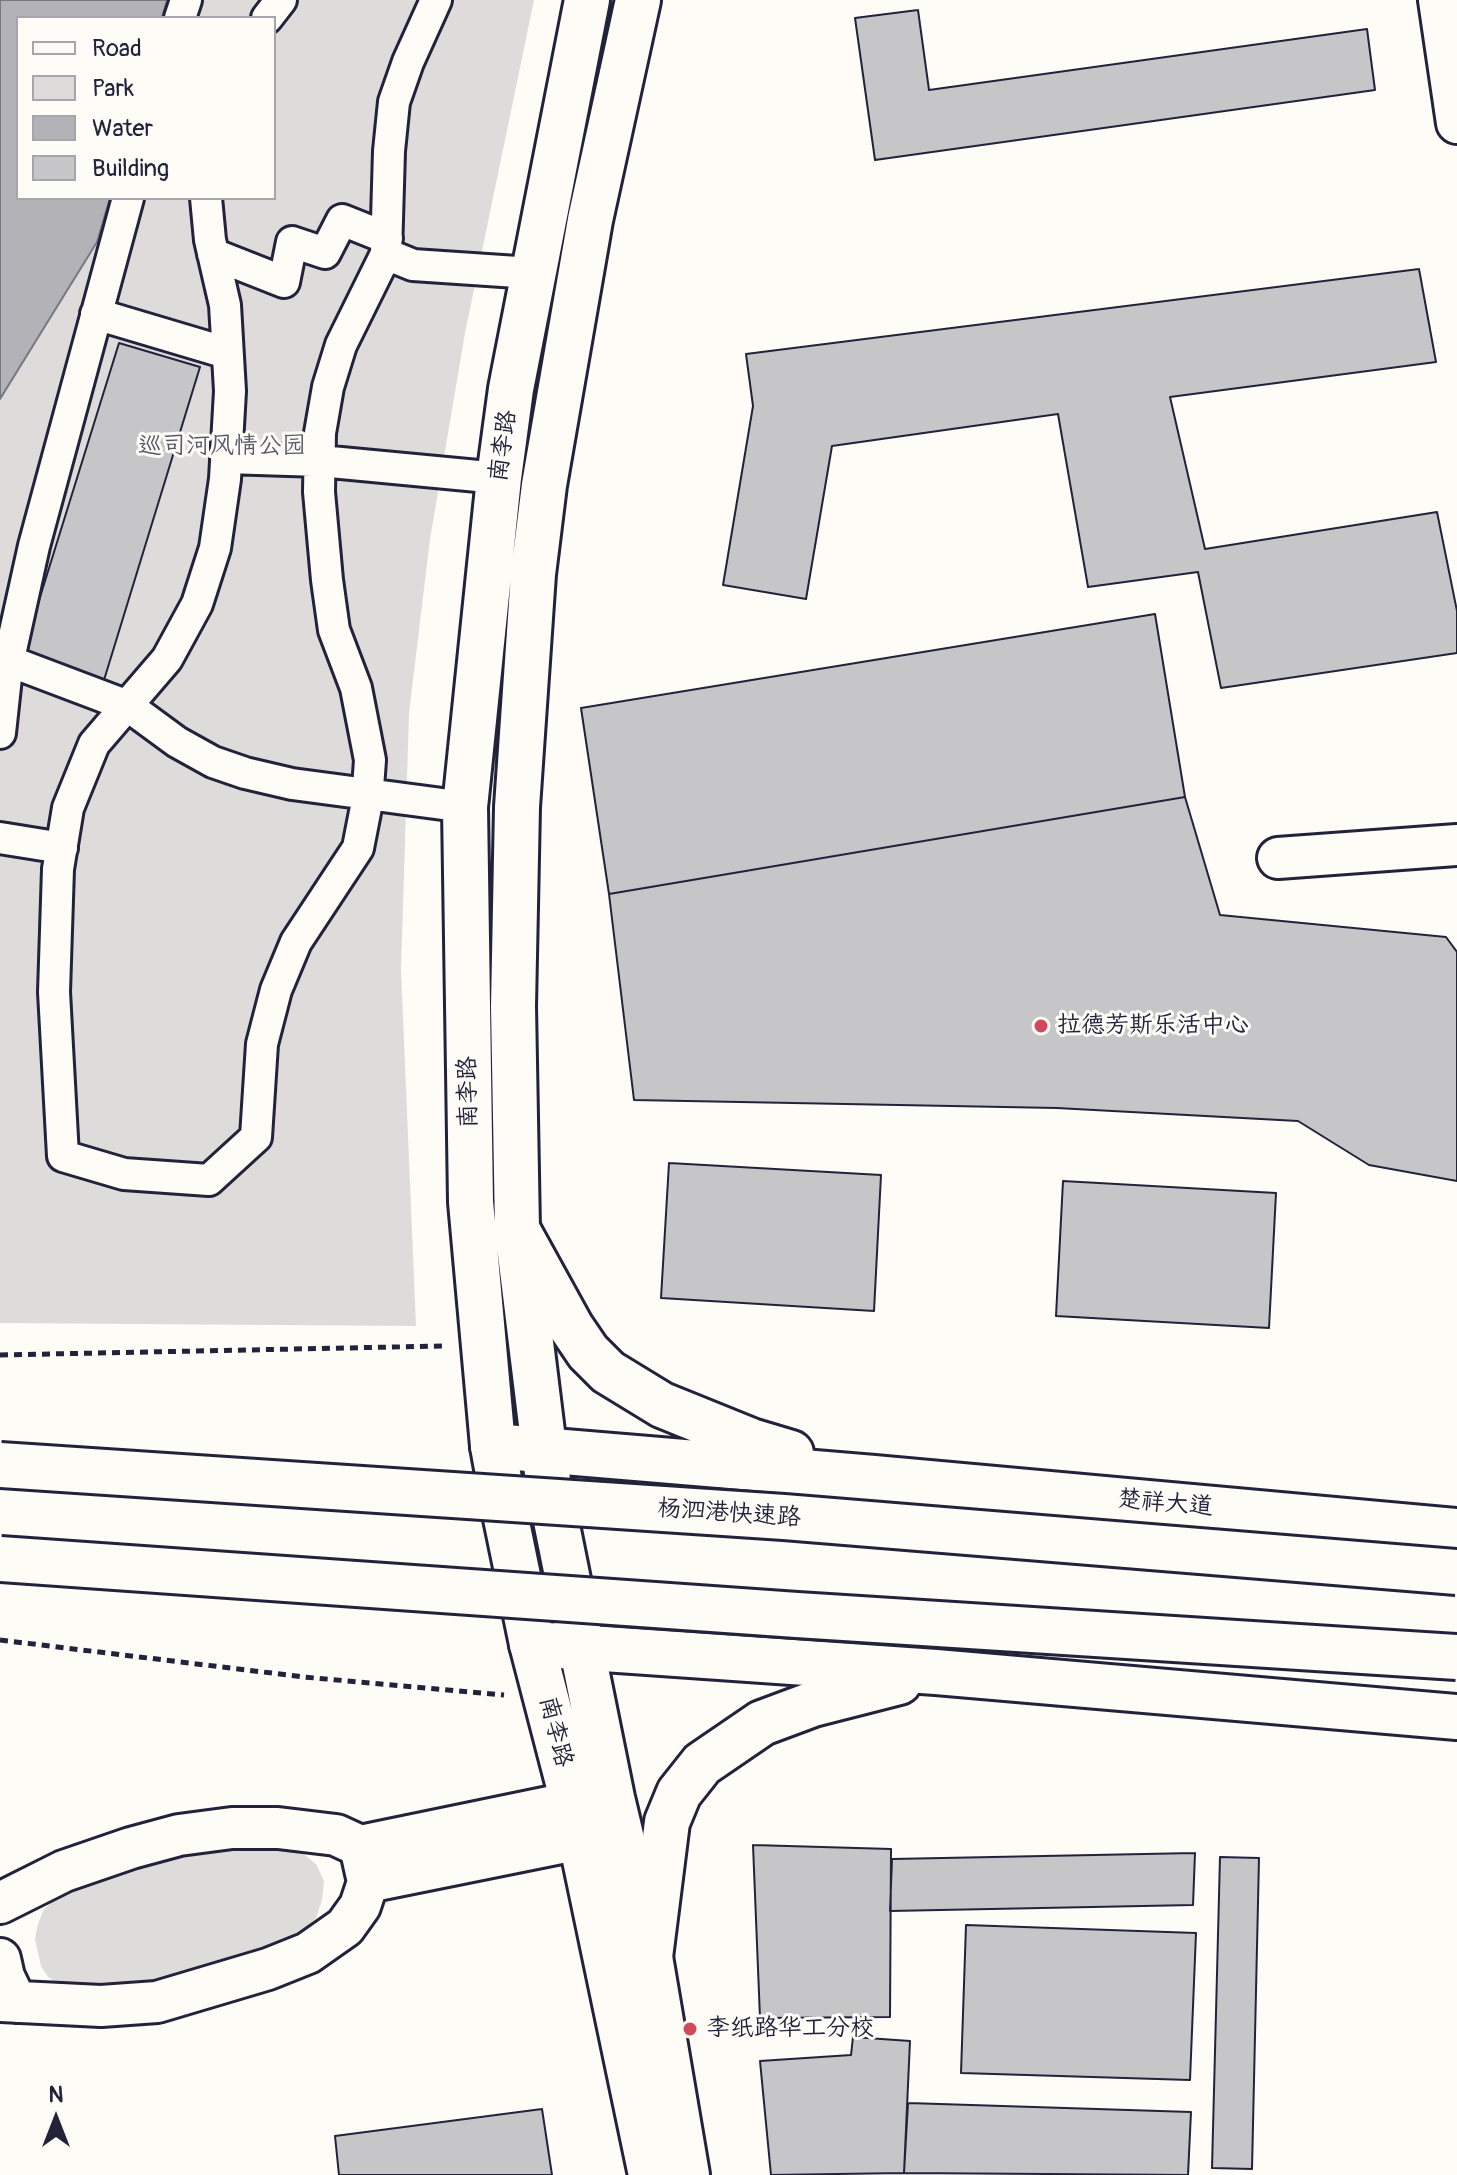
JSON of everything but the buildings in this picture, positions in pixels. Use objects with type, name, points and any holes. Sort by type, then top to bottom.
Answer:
[{"type":"main road","name":"南李路","points":[[638,0],[590,220],[544,485],[533,574],[516,822],[513,1006],[517,1229],[544,1450],[612,1798],[650,1957],[687,2175]]},
{"type":"main road","name":"南李路","points":[[581,1],[511,389],[465,807],[471,1202],[493,1446],[532,1644],[577,1821],[651,2175]]},
{"type":"main road","points":[[517,1229],[571,1327],[588,1352],[608,1372],[662,1405],[751,1441],[874,1478]]},
{"type":"main road","points":[[493,1446],[874,1478]]},
{"type":"main road","name":"杨泗港快速路","points":[[0,1465],[784,1517],[1457,1572]]},
{"type":"main road","name":"楚祥大道","points":[[874,1478],[1457,1531]]},
{"type":"main road","points":[[0,1559],[781,1614],[1457,1657]]},
{"type":"main road","points":[[532,1644],[936,1672],[1457,1717]]},
{"type":"main road","points":[[650,1957],[667,1822],[679,1793],[702,1764],[762,1723],[813,1704],[936,1672]]},
{"type":"street","points":[[269,16],[281,0]]},
{"type":"street","points":[[206,200],[213,254],[225,305],[230,391],[215,548],[197,604],[167,659],[94,744],[68,808],[58,869],[54,992],[63,1156],[124,1174],[209,1180],[256,1137],[262,1044],[276,990],[296,942],[358,848],[368,793],[370,760],[356,688],[334,630],[319,492],[320,433],[328,387],[341,345],[386,246],[394,102],[436,0]]},
{"type":"street","points":[[1439,0],[1457,123]]},
{"type":"street","points":[[0,733],[9,661],[34,546],[127,200]]},
{"type":"street","points":[[213,254],[284,282],[292,242],[325,253],[342,220],[413,265],[532,273]]},
{"type":"street","points":[[96,314],[227,353]]},
{"type":"street","points":[[226,458],[320,461],[499,478]]},
{"type":"street","points":[[9,661],[128,706],[177,742],[213,762],[245,773],[292,784],[465,807]]},
{"type":"street","points":[[0,838],[62,848]]},
{"type":"street","points":[[1278,858],[1457,845]]},
{"type":"street","points":[[364,1864],[577,1821]]},
{"type":"street","points":[[0,1959],[8,2002],[130,2006],[170,1998],[268,1969],[308,1953],[338,1933],[360,1906],[364,1864],[336,1835],[278,1828],[232,1828],[179,1835],[131,1848],[64,1871],[3,1906]]},
{"type":"path","points":[[0,1355],[484,1345]]},
{"type":"path","points":[[0,1640],[304,1677],[492,1693],[548,1703]]},
{"type":"green space","name":"巡司河风情公园","points":[[186,0],[534,0],[465,333],[430,539],[409,713],[401,970],[416,1326],[0,1323],[0,395],[98,200],[276,200],[276,16],[181,16]]},
{"type":"green space","points":[[246,1843],[296,1848],[316,1864],[324,1881],[322,1900],[316,1918],[303,1931],[291,1938],[179,1975],[111,1988],[63,1986],[48,1977],[41,1966],[35,1939],[44,1909],[65,1891],[154,1861]]},
{"type":"water","points":[[0,0],[167,0],[163,16],[16,16],[16,200],[109,200],[97,242],[0,399]]},
{"type":"place","name":"拉德芳斯乐活中心","points":[[1041,1026]]},
{"type":"place","name":"李纸路华工分校","points":[[690,2029]]}]
